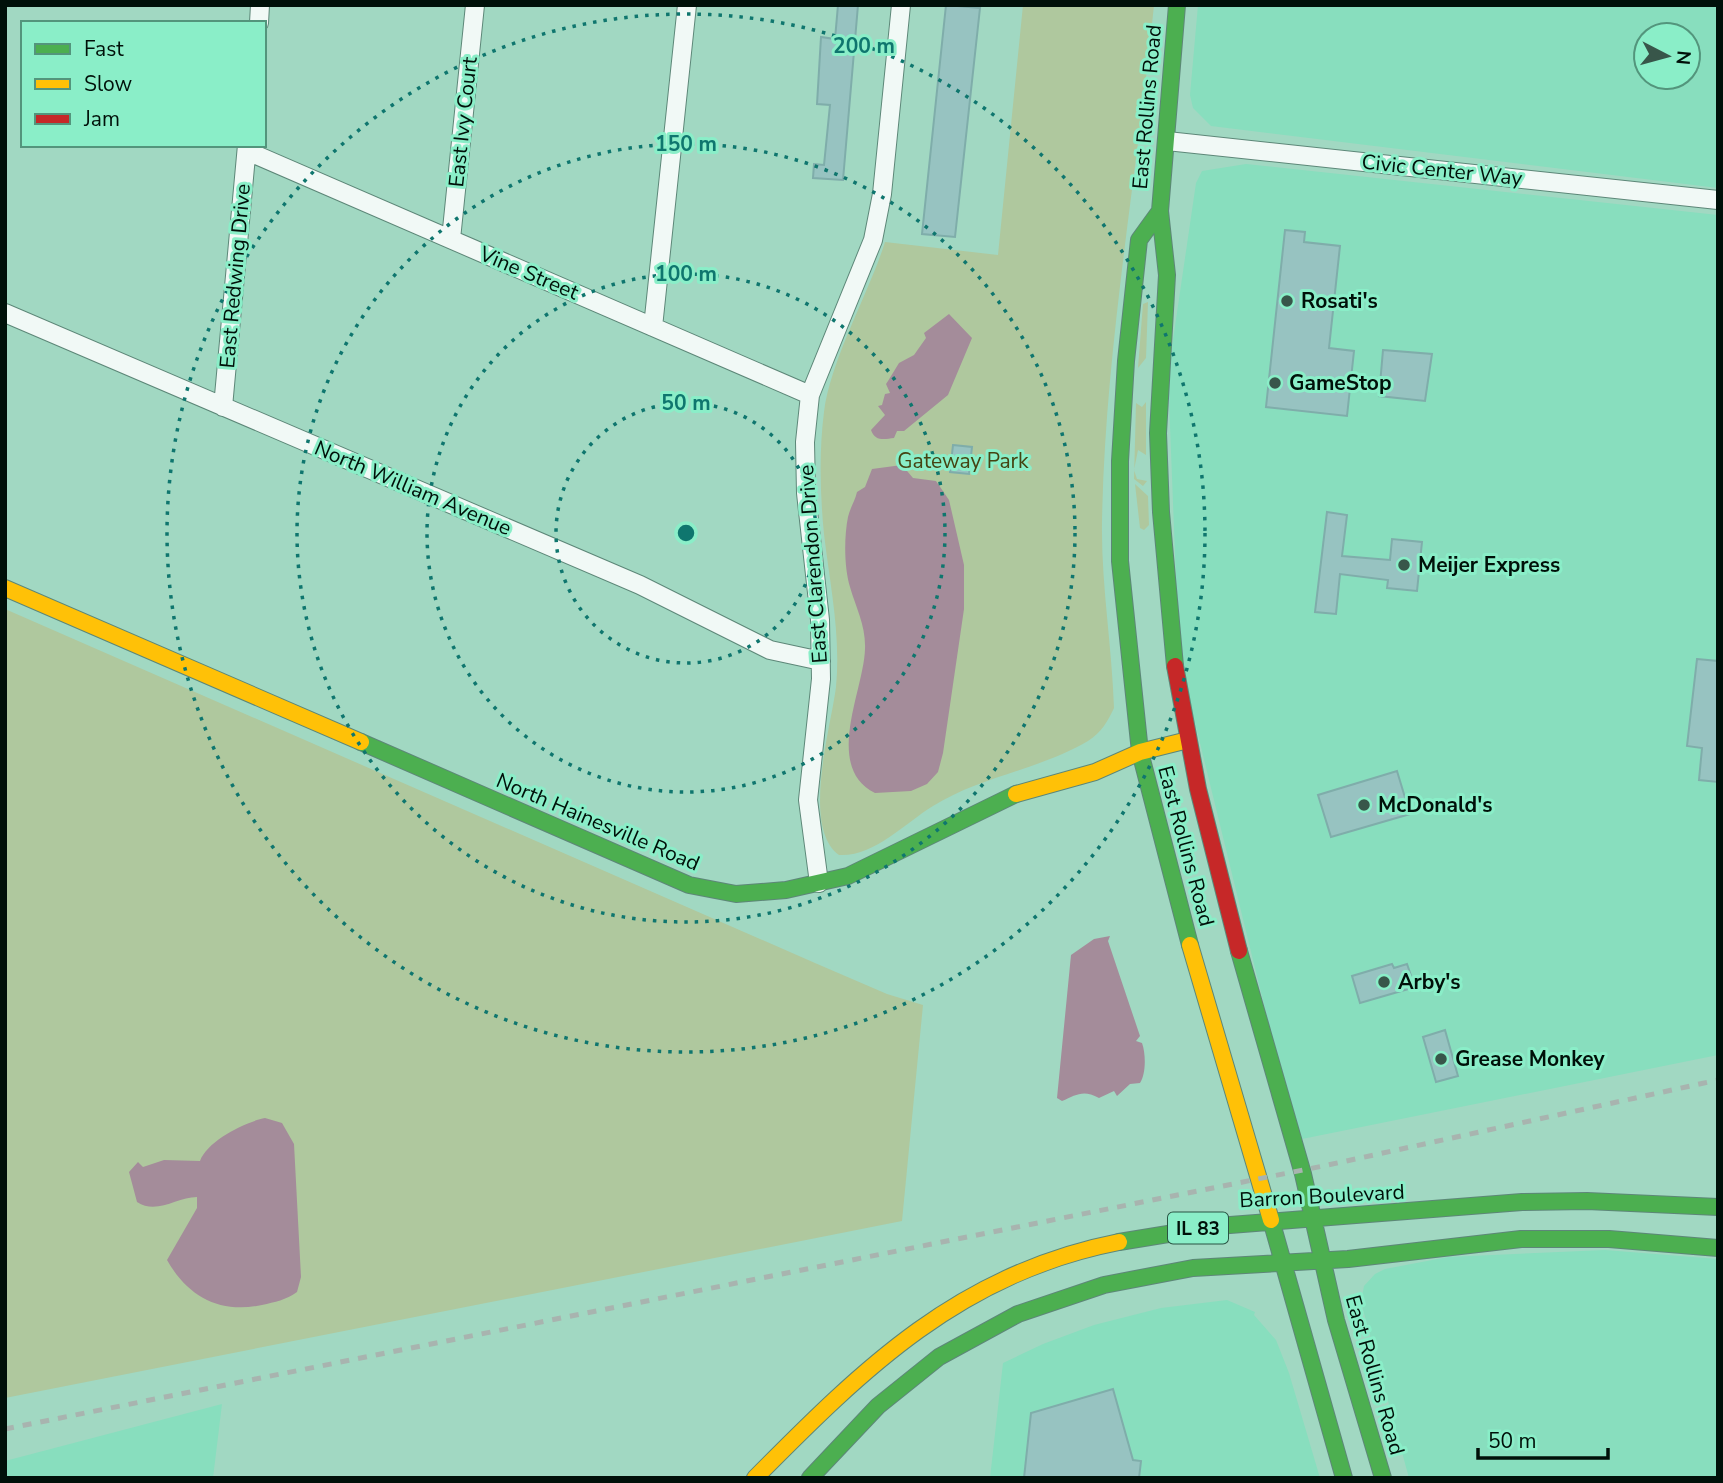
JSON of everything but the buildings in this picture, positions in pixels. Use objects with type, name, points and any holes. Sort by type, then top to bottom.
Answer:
[{"type":"main road","name":"East Rollins Road","points":[[1177,5],[1160,211],[1167,275],[1158,433],[1161,512],[1177,682],[1231,924],[1313,1218],[1336,1320],[1382,1478]]},
{"type":"main road","name":"East Rollins Road","points":[[1160,211],[1139,240],[1126,361],[1120,461],[1121,571],[1140,752],[1191,950],[1344,1478]]},
{"type":"main road","name":"North Hainesville Road","points":[[5,588],[696,887],[736,894],[786,890],[848,876],[1008,796],[1095,772],[1140,752],[1188,740]]},
{"type":"main road","name":"Barron Boulevard","points":[[755,1478],[868,1367],[932,1318],[1021,1271],[1120,1240],[1233,1222],[1578,1200],[1718,1207]]},
{"type":"main road","points":[[810,1478],[904,1383],[951,1351],[1011,1318],[1054,1300],[1127,1278],[1235,1263],[1322,1259],[1543,1238],[1604,1238],[1718,1248]]},
{"type":"street","name":"East Ivy Court","points":[[451,239],[475,5]]},
{"type":"street","points":[[653,327],[688,5]]},
{"type":"street","name":"East Clarendon Drive","points":[[819,883],[808,800],[821,661],[820,620],[806,493],[805,442],[810,396],[873,240],[882,194],[901,5]]},
{"type":"street","name":"Civic Center Way","points":[[1167,141],[1718,200]]},
{"type":"street","name":"Vine Street","points":[[247,148],[810,396]]},
{"type":"street","name":"East Redwing Drive","points":[[223,407],[247,148]]},
{"type":"street","name":"North William Avenue","points":[[5,313],[640,585],[771,650],[821,661]]},
{"type":"shaded area","points":[[1198,5],[1718,5],[1718,188],[1211,126],[1193,108],[1190,95]]},
{"type":"shaded area","points":[[1246,164],[1718,215],[1718,1055],[1297,1140],[1179,657],[1168,374],[1196,183],[1202,171]]},
{"type":"shaded area","points":[[949,314],[972,338],[948,395],[904,431],[897,431],[894,438],[878,438],[871,430],[885,415],[878,406],[882,405],[885,394],[890,393],[886,384],[899,363],[914,355],[926,338],[924,333]]},
{"type":"shaded area","points":[[902,465],[913,478],[936,481],[949,500],[964,565],[964,609],[938,772],[927,784],[911,791],[875,793],[860,781],[851,765],[850,727],[863,666],[865,641],[848,579],[846,534],[849,514],[857,492],[865,487],[872,469]]},
{"type":"shaded area","points":[[1110,936],[1108,941],[1140,1036],[1136,1041],[1142,1043],[1145,1064],[1143,1074],[1140,1083],[1130,1084],[1117,1096],[1114,1091],[1099,1098],[1084,1093],[1062,1101],[1057,1098],[1071,955],[1094,939]]},
{"type":"shaded area","points":[[265,1118],[282,1123],[294,1144],[301,1277],[297,1292],[289,1297],[262,1305],[232,1307],[207,1300],[195,1293],[175,1273],[167,1260],[197,1208],[197,1197],[160,1206],[145,1206],[137,1202],[129,1172],[138,1162],[143,1167],[164,1160],[200,1161],[210,1146],[218,1140],[247,1124]]},
{"type":"shaded area","points":[[1605,1250],[1718,1259],[1718,1478],[1409,1478],[1361,1302],[1364,1286],[1375,1274],[1385,1269],[1448,1257]]},
{"type":"shaded area","points":[[1227,1300],[1255,1312],[1254,1315],[1276,1340],[1289,1373],[1320,1478],[990,1478],[1003,1363],[1043,1344],[1094,1325],[1161,1308]]},
{"type":"shaded area","points":[[222,1404],[213,1478],[5,1478],[5,1461]]},
{"type":"green space","name":"Gateway Park","points":[[1023,5],[1154,5],[1115,328],[1104,457],[1102,545],[1114,708],[1104,726],[1088,741],[1050,759],[951,796],[865,851],[839,855],[828,841],[822,823],[820,800],[837,668],[836,629],[821,488],[821,442],[828,392],[842,349],[885,242],[998,255]]},
{"type":"green space","points":[[1148,302],[1146,358],[1138,368],[1143,304]]},
{"type":"green space","points":[[1146,402],[1146,455],[1138,450],[1134,469],[1136,403],[1142,407]]},
{"type":"green space","points":[[1134,471],[1137,479],[1147,481],[1143,486],[1134,479]]},
{"type":"green space","points":[[1135,484],[1148,496],[1149,525],[1144,530],[1140,528]]},
{"type":"green space","points":[[5,609],[815,963],[887,994],[923,1005],[902,1221],[5,1398]]},
{"type":"railway","points":[[5,1429],[1328,1165],[1718,1080]]},
{"type":"traffic: fast","points":[[1175,666],[1161,512],[1158,433],[1167,275],[1160,211],[1177,5]]},
{"type":"traffic: fast","points":[[1160,211],[1139,240],[1126,361],[1120,461],[1120,561],[1140,752],[1190,945]]},
{"type":"traffic: fast","points":[[361,742],[689,885],[736,894],[786,890],[848,876],[1016,794]]},
{"type":"traffic: fast","points":[[1239,951],[1303,1174],[1336,1320],[1383,1478]]},
{"type":"traffic: fast","points":[[1119,1242],[1217,1226],[1522,1202],[1587,1201],[1718,1207]]},
{"type":"traffic: fast","points":[[1271,1220],[1344,1478]]},
{"type":"traffic: fast","points":[[810,1478],[878,1406],[939,1357],[1018,1314],[1104,1285],[1193,1268],[1348,1259],[1521,1239],[1609,1239],[1718,1248]]},
{"type":"traffic: slow","points":[[5,588],[361,742]]},
{"type":"traffic: slow","points":[[1016,794],[1095,772],[1140,752],[1188,740]]},
{"type":"traffic: slow","points":[[1190,945],[1271,1220]]},
{"type":"traffic: slow","points":[[755,1478],[836,1399],[918,1330],[963,1301],[1010,1276],[1062,1257],[1119,1242]]},
{"type":"traffic: jam","points":[[1175,666],[1198,789],[1239,951]]},
{"type":"place","name":"Rosati's","points":[[1287,301]]},
{"type":"place","name":"GameStop","points":[[1275,383]]},
{"type":"place","name":"Meijer Express","points":[[1404,565]]},
{"type":"place","name":"McDonald's","points":[[1364,805]]},
{"type":"place","name":"Arby's","points":[[1384,982]]},
{"type":"place","name":"Grease Monkey","points":[[1441,1059]]}]
